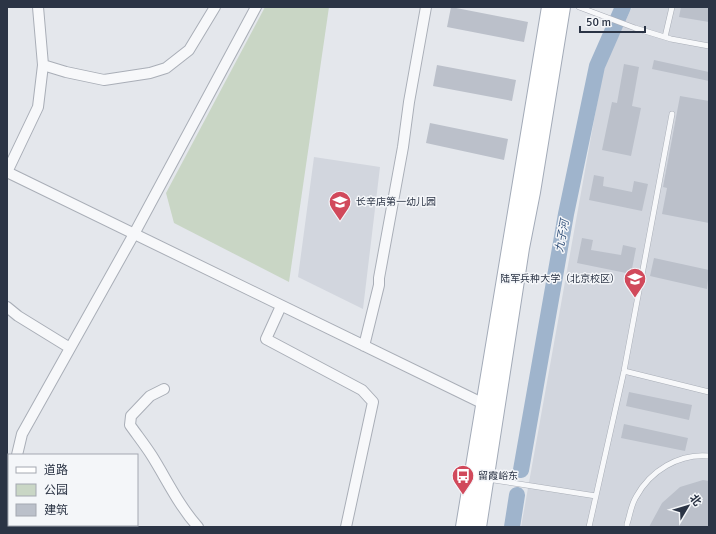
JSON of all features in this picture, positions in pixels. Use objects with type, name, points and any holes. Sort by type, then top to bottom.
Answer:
[{"type":"main road","points":[[464,527],[550,7]]},
{"type":"main road","points":[[478,527],[521,248],[532,192],[562,7]]},
{"type":"street","points":[[38,7],[43,65],[38,107],[7,172],[484,404]]},
{"type":"street","points":[[43,65],[66,72],[104,80],[150,73],[166,68],[189,50],[215,7]]},
{"type":"street","points":[[17,454],[22,434],[134,234],[256,7]]},
{"type":"street","points":[[364,346],[379,285],[403,147],[421,29],[426,7]]},
{"type":"street","points":[[281,306],[266,338],[362,390],[373,402],[346,527]]},
{"type":"street","points":[[7,307],[18,316],[70,348]]},
{"type":"street","points":[[164,390],[150,396],[131,416],[130,425],[152,455],[172,491],[190,518],[198,527]]},
{"type":"lane","points":[[578,7],[665,37],[709,46]]},
{"type":"lane","points":[[665,37],[672,7]]},
{"type":"lane","points":[[589,527],[624,371],[672,114]]},
{"type":"lane","points":[[624,371],[709,390]]},
{"type":"lane","points":[[627,527],[635,498],[651,477],[673,462],[698,455],[709,456]]},
{"type":"lane","points":[[486,479],[596,496]]},
{"type":"shaded area","name":"陆军兵种大学（北京校区）","points":[[632,7],[709,7],[709,527],[521,527],[603,70]]},
{"type":"shaded area","name":"长辛店第一幼儿园","points":[[314,157],[380,167],[363,309],[298,277]]},
{"type":"green space","points":[[265,7],[329,7],[289,282],[174,223],[166,193]]},
{"type":"building","points":[[451,7],[528,22],[524,42],[447,27]]},
{"type":"building","points":[[681,7],[709,7],[709,22],[679,17]]},
{"type":"building","points":[[654,60],[709,72],[709,81],[652,69]]},
{"type":"building","points":[[624,64],[639,67],[632,106],[641,108],[631,156],[602,150],[612,102],[617,103]]},
{"type":"building","points":[[437,65],[516,80],[512,101],[433,86]]},
{"type":"building","points":[[680,96],[709,101],[709,223],[662,214],[667,188],[663,187]]},
{"type":"building","points":[[430,123],[508,139],[504,160],[426,143]]},
{"type":"building","points":[[594,175],[604,177],[603,186],[632,192],[634,181],[648,184],[642,211],[589,200]]},
{"type":"building","points":[[582,238],[593,240],[591,250],[621,255],[623,245],[636,248],[631,274],[577,263]]},
{"type":"building","points":[[654,258],[709,270],[707,289],[650,276]]},
{"type":"building","points":[[629,392],[692,405],[689,420],[626,406]]},
{"type":"building","points":[[624,424],[688,438],[685,451],[621,438]]},
{"type":"building","points":[[703,480],[709,481],[709,527],[649,527],[662,503],[680,487]]},
{"type":"waterway","name":"九子河","points":[[521,470],[566,214],[597,66],[623,7]]},
{"type":"waterway","name":"九子河","points":[[512,527],[517,495]]},
{"type":"place","name":"长辛店第一幼儿园","points":[[340,222]]},
{"type":"place","name":"陆军兵种大学（北京校区）","points":[[635,298]]},
{"type":"place","name":"留霞峪东","points":[[463,496]]}]
